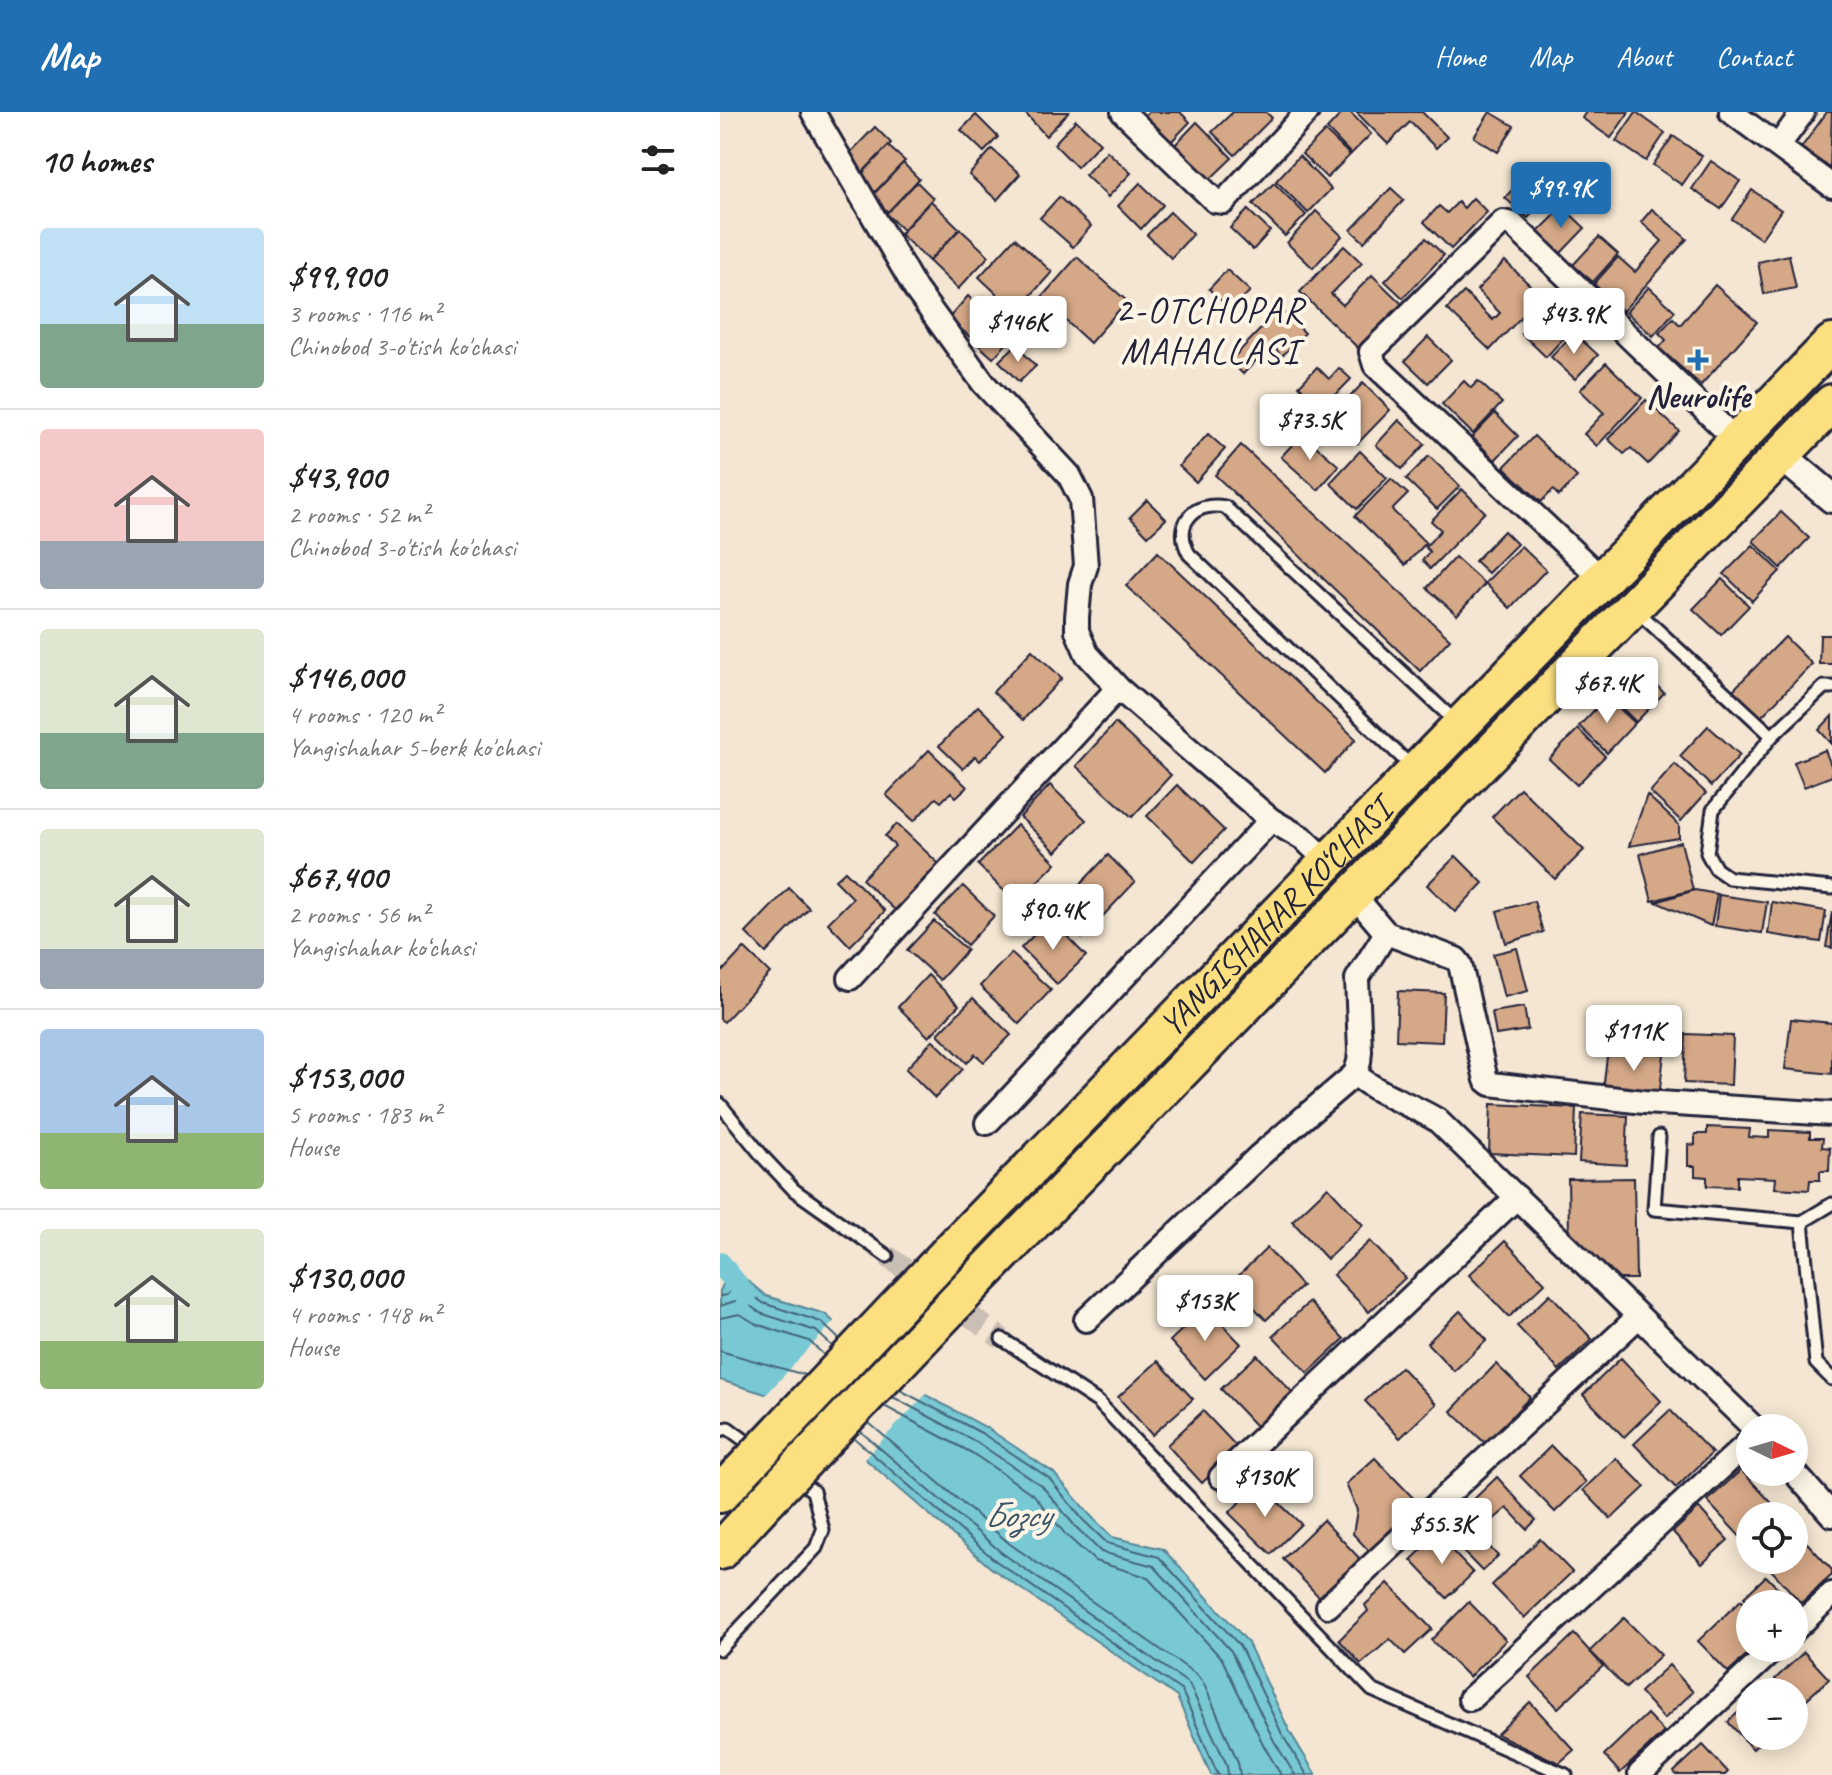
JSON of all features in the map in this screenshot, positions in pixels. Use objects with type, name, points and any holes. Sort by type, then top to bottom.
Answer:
[{"type":"main road","name":"YANGISHAHAR KO‘CHASI","points":[[731,1483],[950,1251],[1832,343]]},
{"type":"main road","name":"YANGISHAHAR KO‘CHASI","points":[[720,1551],[979,1278],[1832,403]]},
{"type":"main road","points":[[1672,508],[1702,536]]},
{"type":"main road","points":[[1528,656],[1558,684]]},
{"type":"street","points":[[813,112],[916,290],[984,384],[1069,475],[1076,487],[1081,499],[1086,566],[1080,584],[1077,631],[1087,654],[1118,688],[1271,820],[1304,839],[1328,862]]},
{"type":"street","points":[[1123,112],[1215,201],[1224,202],[1307,112]]},
{"type":"street","points":[[1731,112],[1832,186]]},
{"type":"street","points":[[1779,145],[1803,112]]},
{"type":"street","points":[[1602,579],[1375,365],[1371,352],[1503,222],[1512,224],[1737,441]]},
{"type":"street","points":[[1781,455],[1832,498]]},
{"type":"street","points":[[850,978],[1118,688]]},
{"type":"street","points":[[987,1123],[1271,820]]},
{"type":"street","points":[[1353,894],[1386,933],[1456,959],[1460,964],[1486,1080],[1491,1084],[1644,1102],[1832,1114]]},
{"type":"street","points":[[1086,1320],[1259,1156],[1355,1074],[1360,1051],[1357,979],[1386,933]]},
{"type":"street","points":[[1355,1074],[1382,1094],[1411,1104],[1437,1120],[1739,1414]]},
{"type":"street","points":[[1221,1477],[1517,1197]]},
{"type":"street","points":[[1328,1606],[1638,1317]]},
{"type":"street","points":[[1470,1699],[1736,1454]]},
{"type":"street","points":[[1806,1486],[1832,1515]]},
{"type":"street","points":[[1808,1617],[1832,1594]]},
{"type":"street","points":[[1640,1774],[1760,1662]]},
{"type":"lane","points":[[1416,771],[1189,554],[1181,539],[1182,527],[1200,507],[1225,507],[1460,726]]},
{"type":"lane","points":[[1633,607],[1772,736]]},
{"type":"lane","points":[[1832,687],[1824,687],[1772,736],[1713,810],[1707,853],[1716,869],[1729,878],[1832,888]]},
{"type":"lane","points":[[720,1104],[794,1190],[887,1256]]},
{"type":"lane","points":[[1659,1137],[1654,1209],[1802,1222],[1832,1204]]},
{"type":"lane","points":[[1802,1222],[1816,1363],[1832,1379]]},
{"type":"lane","points":[[1002,1339],[1098,1402],[1372,1690],[1566,1775]]},
{"type":"lane","points":[[720,1430],[728,1428],[813,1491],[823,1530],[816,1548],[720,1649]]},
{"type":"water","name":"Бозсу","points":[[731,1267],[766,1296],[825,1314],[898,1380],[987,1428],[1054,1473],[1112,1537],[1163,1549],[1247,1641],[1290,1732],[1316,1775],[1211,1775],[1177,1697],[991,1568],[804,1406],[720,1380],[720,1291]]},
{"type":"pier","points":[[836,1319],[901,1376],[929,1391],[862,1461],[802,1410],[763,1398]]},
{"type":"building","points":[[1024,112],[1069,112],[1046,136]]},
{"type":"building","points":[[1148,112],[1180,112],[1190,122],[1168,145],[1142,119]]},
{"type":"building","points":[[1233,112],[1266,112],[1272,118],[1235,155],[1212,132]]},
{"type":"building","points":[[1343,112],[1350,112],[1371,134],[1351,154],[1327,129]]},
{"type":"building","points":[[1356,112],[1422,112],[1447,137],[1436,148],[1410,122],[1388,144]]},
{"type":"building","points":[[1490,112],[1514,126],[1498,152],[1474,137]]},
{"type":"building","points":[[1586,112],[1629,112],[1611,138],[1582,118]]},
{"type":"building","points":[[1636,112],[1665,133],[1646,161],[1616,141]]},
{"type":"building","points":[[1827,112],[1832,112],[1830,168],[1801,148]]},
{"type":"building","points":[[976,115],[998,137],[984,152],[961,130]]},
{"type":"building","points":[[1076,120],[1100,143],[1077,167],[1054,144]]},
{"type":"building","points":[[1197,122],[1232,158],[1207,182],[1172,148]]},
{"type":"building","points":[[875,127],[891,143],[861,174],[845,158]]},
{"type":"building","points":[[1325,131],[1350,155],[1327,178],[1302,154]]},
{"type":"building","points":[[1673,136],[1702,156],[1682,185],[1653,165]]},
{"type":"building","points":[[888,146],[905,161],[874,193],[858,178]]},
{"type":"building","points":[[992,149],[1020,174],[997,200],[969,175]]},
{"type":"building","points":[[1107,151],[1131,173],[1108,197],[1085,175]]},
{"type":"building","points":[[1299,156],[1331,189],[1308,213],[1276,181]]},
{"type":"building","points":[[1711,161],[1740,181],[1721,209],[1692,189]]},
{"type":"building","points":[[903,163],[919,179],[888,212],[872,196]]},
{"type":"building","points":[[1524,176],[1547,197],[1528,218],[1505,198]]},
{"type":"building","points":[[917,182],[933,198],[903,230],[886,214]]},
{"type":"building","points":[[1140,183],[1163,205],[1141,229],[1118,206]]},
{"type":"building","points":[[1274,183],[1306,215],[1285,236],[1253,204]]},
{"type":"building","points":[[1391,188],[1404,200],[1364,242],[1351,230]]},
{"type":"building","points":[[1752,190],[1781,210],[1761,239],[1732,219]]},
{"type":"building","points":[[1059,197],[1091,226],[1073,247],[1040,218]]},
{"type":"building","points":[[1473,198],[1487,212],[1451,249],[1424,222],[1439,206],[1447,213],[1458,202],[1464,208]]},
{"type":"building","points":[[931,201],[960,229],[929,261],[900,234]]},
{"type":"building","points":[[1563,207],[1585,228],[1560,254],[1538,232]]},
{"type":"building","points":[[1652,209],[1687,239],[1623,311],[1594,284],[1618,257],[1635,272],[1662,241],[1641,222]]},
{"type":"building","points":[[1248,210],[1270,231],[1253,250],[1230,228]]},
{"type":"building","points":[[1316,211],[1342,236],[1313,268],[1287,243]]},
{"type":"building","points":[[1170,212],[1193,234],[1171,258],[1147,235]]},
{"type":"building","points":[[960,229],[989,256],[958,289],[929,261]]},
{"type":"building","points":[[1599,237],[1618,254],[1593,282],[1573,265]]},
{"type":"building","points":[[1015,238],[1052,272],[1016,312],[979,277]]},
{"type":"building","points":[[1426,238],[1444,255],[1403,298],[1385,281]]},
{"type":"building","points":[[1344,246],[1362,263],[1331,294],[1343,305],[1372,275],[1402,304],[1359,349],[1300,292]]},
{"type":"building","points":[[1789,255],[1796,288],[1764,294],[1758,262]]},
{"type":"building","points":[[1077,257],[1127,301],[1090,343],[1041,298]]},
{"type":"building","points":[[1505,261],[1541,296],[1490,350],[1447,309],[1464,292],[1493,320],[1500,313],[1477,290]]},
{"type":"building","points":[[1227,270],[1250,291],[1231,310],[1209,289]]},
{"type":"building","points":[[1715,285],[1757,322],[1701,385],[1659,348],[1666,340],[1659,333],[1673,318],[1680,325]]},
{"type":"building","points":[[1649,287],[1675,311],[1653,336],[1626,312]]},
{"type":"building","points":[[968,296],[1013,337],[993,358],[949,318]]},
{"type":"building","points":[[1549,306],[1572,329],[1546,357],[1522,334]]},
{"type":"building","points":[[1280,309],[1305,333],[1282,356],[1271,345],[1243,374],[1230,361]]},
{"type":"building","points":[[1574,333],[1598,355],[1575,379],[1551,357]]},
{"type":"building","points":[[1428,337],[1451,360],[1428,383],[1405,361]]},
{"type":"building","points":[[1016,345],[1036,366],[1019,382],[999,361]]},
{"type":"building","points":[[1606,363],[1642,398],[1597,446],[1584,434],[1604,413],[1580,390]]},
{"type":"building","points":[[1317,367],[1329,379],[1339,368],[1351,379],[1322,409],[1299,386]]},
{"type":"building","points":[[1464,381],[1471,388],[1478,381],[1502,403],[1473,434],[1442,404]]},
{"type":"building","points":[[1363,383],[1390,410],[1358,443],[1331,417]]},
{"type":"building","points":[[1646,400],[1679,431],[1648,464],[1631,448],[1624,454],[1608,439]]},
{"type":"building","points":[[1495,413],[1518,436],[1495,460],[1472,437]]},
{"type":"building","points":[[1399,420],[1425,444],[1402,469],[1376,445]]},
{"type":"building","points":[[1208,434],[1225,449],[1196,482],[1179,466]]},
{"type":"building","points":[[1302,434],[1339,466],[1318,490],[1281,457]]},
{"type":"building","points":[[1534,436],[1577,477],[1559,496],[1553,490],[1541,502],[1504,467]]},
{"type":"building","points":[[1241,445],[1450,639],[1420,671],[1215,475]]},
{"type":"building","points":[[1360,451],[1387,478],[1357,509],[1330,483]]},
{"type":"building","points":[[1429,456],[1460,486],[1437,509],[1406,479]]},
{"type":"building","points":[[1391,479],[1408,494],[1392,510],[1426,543],[1405,565],[1355,516]]},
{"type":"building","points":[[1462,489],[1485,512],[1430,569],[1422,560],[1430,552],[1425,547],[1441,530],[1431,521]]},
{"type":"building","points":[[1147,500],[1166,519],[1148,536],[1130,517]]},
{"type":"building","points":[[1781,512],[1809,538],[1781,568],[1753,541]]},
{"type":"building","points":[[1504,531],[1517,544],[1488,573],[1475,561]]},
{"type":"building","points":[[1753,545],[1780,571],[1752,601],[1724,574]]},
{"type":"building","points":[[1521,546],[1546,570],[1510,608],[1485,583]]},
{"type":"building","points":[[1158,552],[1356,739],[1325,773],[1126,586]]},
{"type":"building","points":[[1455,557],[1485,584],[1457,615],[1427,588]]},
{"type":"building","points":[[1722,579],[1749,606],[1721,635],[1693,609]]},
{"type":"building","points":[[1820,635],[1832,635],[1832,664],[1819,664]]},
{"type":"building","points":[[1785,637],[1812,664],[1759,719],[1731,692]]},
{"type":"building","points":[[1032,650],[1062,678],[1023,720],[993,692]]},
{"type":"building","points":[[1637,666],[1664,693],[1636,722],[1609,695]]},
{"type":"building","points":[[1607,697],[1635,723],[1607,753],[1579,726]]},
{"type":"building","points":[[978,706],[1007,734],[980,761],[975,756],[963,769],[939,746]]},
{"type":"building","points":[[1832,716],[1832,744],[1819,730]]},
{"type":"building","points":[[1115,723],[1171,775],[1132,817],[1076,766]]},
{"type":"building","points":[[1708,726],[1740,755],[1711,786],[1680,756]]},
{"type":"building","points":[[1578,729],[1605,756],[1577,785],[1549,759]]},
{"type":"building","points":[[929,750],[967,787],[956,797],[951,792],[941,802],[936,798],[914,821],[886,795]]},
{"type":"building","points":[[1825,750],[1832,776],[1804,787],[1794,762]]},
{"type":"building","points":[[1675,764],[1706,793],[1681,821],[1650,792]]},
{"type":"building","points":[[1050,785],[1086,820],[1056,852],[1020,817]]},
{"type":"building","points":[[1177,785],[1224,830],[1194,862],[1147,816]]},
{"type":"building","points":[[1520,788],[1584,850],[1555,879],[1492,817]]},
{"type":"building","points":[[1647,795],[1679,825],[1679,838],[1629,846]]},
{"type":"building","points":[[897,824],[939,864],[895,910],[862,879],[895,846],[885,836]]},
{"type":"building","points":[[1017,825],[1056,863],[1016,903],[978,865]]},
{"type":"building","points":[[1681,842],[1693,890],[1652,901],[1640,854]]},
{"type":"building","points":[[1108,855],[1135,882],[1082,938],[1054,912]]},
{"type":"building","points":[[1456,856],[1483,883],[1455,912],[1427,885]]},
{"type":"building","points":[[845,871],[885,911],[850,946],[828,923],[853,898],[835,880]]},
{"type":"building","points":[[963,886],[994,916],[967,945],[935,915]]},
{"type":"building","points":[[789,888],[809,908],[766,953],[746,933]]},
{"type":"building","points":[[1695,890],[1717,894],[1711,926],[1656,902]]},
{"type":"building","points":[[1719,895],[1767,902],[1762,933],[1715,926]]},
{"type":"building","points":[[1534,901],[1543,932],[1506,943],[1497,911]]},
{"type":"building","points":[[1772,902],[1826,911],[1821,942],[1768,934]]},
{"type":"building","points":[[1832,912],[1832,948],[1826,947]]},
{"type":"building","points":[[1050,919],[1086,956],[1057,984],[1021,948]]},
{"type":"building","points":[[934,921],[967,950],[940,980],[907,950]]},
{"type":"building","points":[[744,948],[770,973],[724,1022],[720,1019],[720,974]]},
{"type":"building","points":[[1517,948],[1528,991],[1504,997],[1493,954]]},
{"type":"building","points":[[1011,953],[1051,990],[1019,1024],[980,986]]},
{"type":"building","points":[[928,975],[959,1005],[929,1037],[898,1007]]},
{"type":"building","points":[[1398,991],[1444,993],[1442,1042],[1396,1040]]},
{"type":"building","points":[[973,998],[1011,1035],[984,1062],[975,1054],[967,1063],[938,1034]]},
{"type":"building","points":[[1524,1007],[1528,1030],[1496,1035],[1492,1012]]},
{"type":"building","points":[[1791,1019],[1832,1023],[1832,1074],[1785,1069]]},
{"type":"building","points":[[1686,1034],[1733,1036],[1731,1085],[1684,1083]]},
{"type":"building","points":[[933,1040],[963,1069],[935,1098],[906,1069]]},
{"type":"building","points":[[1608,1048],[1664,1054],[1659,1098],[1603,1091]]},
{"type":"building","points":[[1491,1104],[1576,1108],[1574,1157],[1489,1153]]},
{"type":"building","points":[[1582,1114],[1628,1116],[1626,1165],[1579,1162]]},
{"type":"building","points":[[1707,1127],[1750,1129],[1749,1137],[1769,1138],[1769,1130],[1810,1132],[1810,1138],[1823,1138],[1822,1147],[1830,1148],[1829,1171],[1820,1171],[1820,1180],[1810,1180],[1809,1190],[1775,1188],[1776,1178],[1737,1176],[1737,1187],[1707,1186],[1707,1177],[1695,1176],[1695,1166],[1688,1166],[1688,1144],[1695,1145],[1695,1134],[1707,1134]]},
{"type":"building","points":[[1634,1178],[1636,1279],[1615,1279],[1569,1234],[1568,1179]]},
{"type":"building","points":[[1328,1187],[1363,1225],[1327,1259],[1292,1221]]},
{"type":"building","points":[[1370,1241],[1405,1278],[1369,1312],[1333,1275]]},
{"type":"building","points":[[1505,1241],[1545,1283],[1509,1317],[1469,1275]]},
{"type":"building","points":[[1267,1248],[1302,1286],[1266,1320],[1231,1283]]},
{"type":"building","points":[[1550,1294],[1592,1339],[1559,1370],[1517,1326]]},
{"type":"building","points":[[1309,1302],[1344,1339],[1308,1373],[1273,1336]]},
{"type":"building","points":[[1206,1307],[1241,1344],[1205,1379],[1170,1341]]},
{"type":"building","points":[[1460,1311],[1487,1340],[1454,1371],[1427,1343]]},
{"type":"building","points":[[1257,1355],[1292,1392],[1256,1426],[1221,1389]]},
{"type":"building","points":[[1621,1358],[1661,1401],[1624,1437],[1583,1395]]},
{"type":"building","points":[[1158,1361],[1193,1399],[1152,1435],[1118,1397]]},
{"type":"building","points":[[1496,1364],[1530,1397],[1486,1444],[1451,1411]]},
{"type":"building","points":[[1401,1367],[1436,1404],[1400,1438],[1365,1401]]},
{"type":"building","points":[[1670,1410],[1712,1453],[1676,1488],[1634,1444]]},
{"type":"building","points":[[1203,1411],[1238,1448],[1202,1483],[1167,1445]]},
{"type":"building","points":[[1551,1446],[1586,1482],[1555,1512],[1520,1476]]},
{"type":"building","points":[[1375,1458],[1420,1505],[1371,1553],[1353,1534],[1357,1510],[1346,1484]]},
{"type":"building","points":[[1616,1458],[1645,1487],[1611,1519],[1583,1490]]},
{"type":"building","points":[[1736,1475],[1736,1486],[1756,1486],[1771,1502],[1736,1502],[1736,1532],[1707,1501]]},
{"type":"building","points":[[1497,1477],[1536,1520],[1527,1529],[1507,1508],[1487,1525],[1485,1542],[1498,1556],[1482,1571],[1442,1530]]},
{"type":"building","points":[[1258,1483],[1301,1524],[1271,1554],[1229,1513]]},
{"type":"building","points":[[1699,1508],[1728,1540],[1702,1564],[1673,1532]]},
{"type":"building","points":[[1323,1520],[1363,1562],[1323,1601],[1283,1559]]},
{"type":"building","points":[[1437,1535],[1473,1573],[1447,1598],[1411,1560]]},
{"type":"building","points":[[1540,1539],[1572,1572],[1524,1618],[1492,1585]]},
{"type":"building","points":[[1808,1544],[1832,1570],[1832,1575],[1808,1597],[1808,1590],[1789,1590],[1775,1574],[1808,1574]]},
{"type":"building","points":[[1766,1576],[1780,1590],[1751,1590]]},
{"type":"building","points":[[1388,1583],[1432,1629],[1405,1654],[1390,1639],[1361,1664],[1339,1640],[1368,1611],[1365,1605]]},
{"type":"building","points":[[1469,1602],[1506,1640],[1469,1677],[1431,1640]]},
{"type":"building","points":[[1736,1605],[1736,1662],[1739,1662],[1728,1672],[1698,1641]]},
{"type":"building","points":[[1624,1618],[1661,1655],[1626,1688],[1590,1651]]},
{"type":"building","points":[[1574,1634],[1603,1666],[1558,1708],[1529,1677]]},
{"type":"building","points":[[1808,1656],[1829,1679],[1808,1698],[1808,1678],[1776,1678],[1793,1662],[1808,1662]]},
{"type":"building","points":[[1669,1665],[1693,1692],[1664,1719],[1640,1692]]},
{"type":"building","points":[[1530,1702],[1574,1750],[1559,1763],[1497,1734]]},
{"type":"building","points":[[1647,1714],[1664,1732],[1620,1773],[1604,1755]]},
{"type":"building","points":[[1736,1714],[1736,1731],[1728,1722]]},
{"type":"building","points":[[1703,1745],[1728,1772],[1725,1775],[1676,1775],[1674,1772]]},
{"type":"waterway","points":[[720,1263],[746,1296]]},
{"type":"tunnel","points":[[887,1256],[1002,1339]]},
{"type":"place","name":"Neurolife","points":[[1698,360]]},
{"type":"district","name":"2-OTCHOPAR MAHALLASI","points":[[1210,330]]}]
